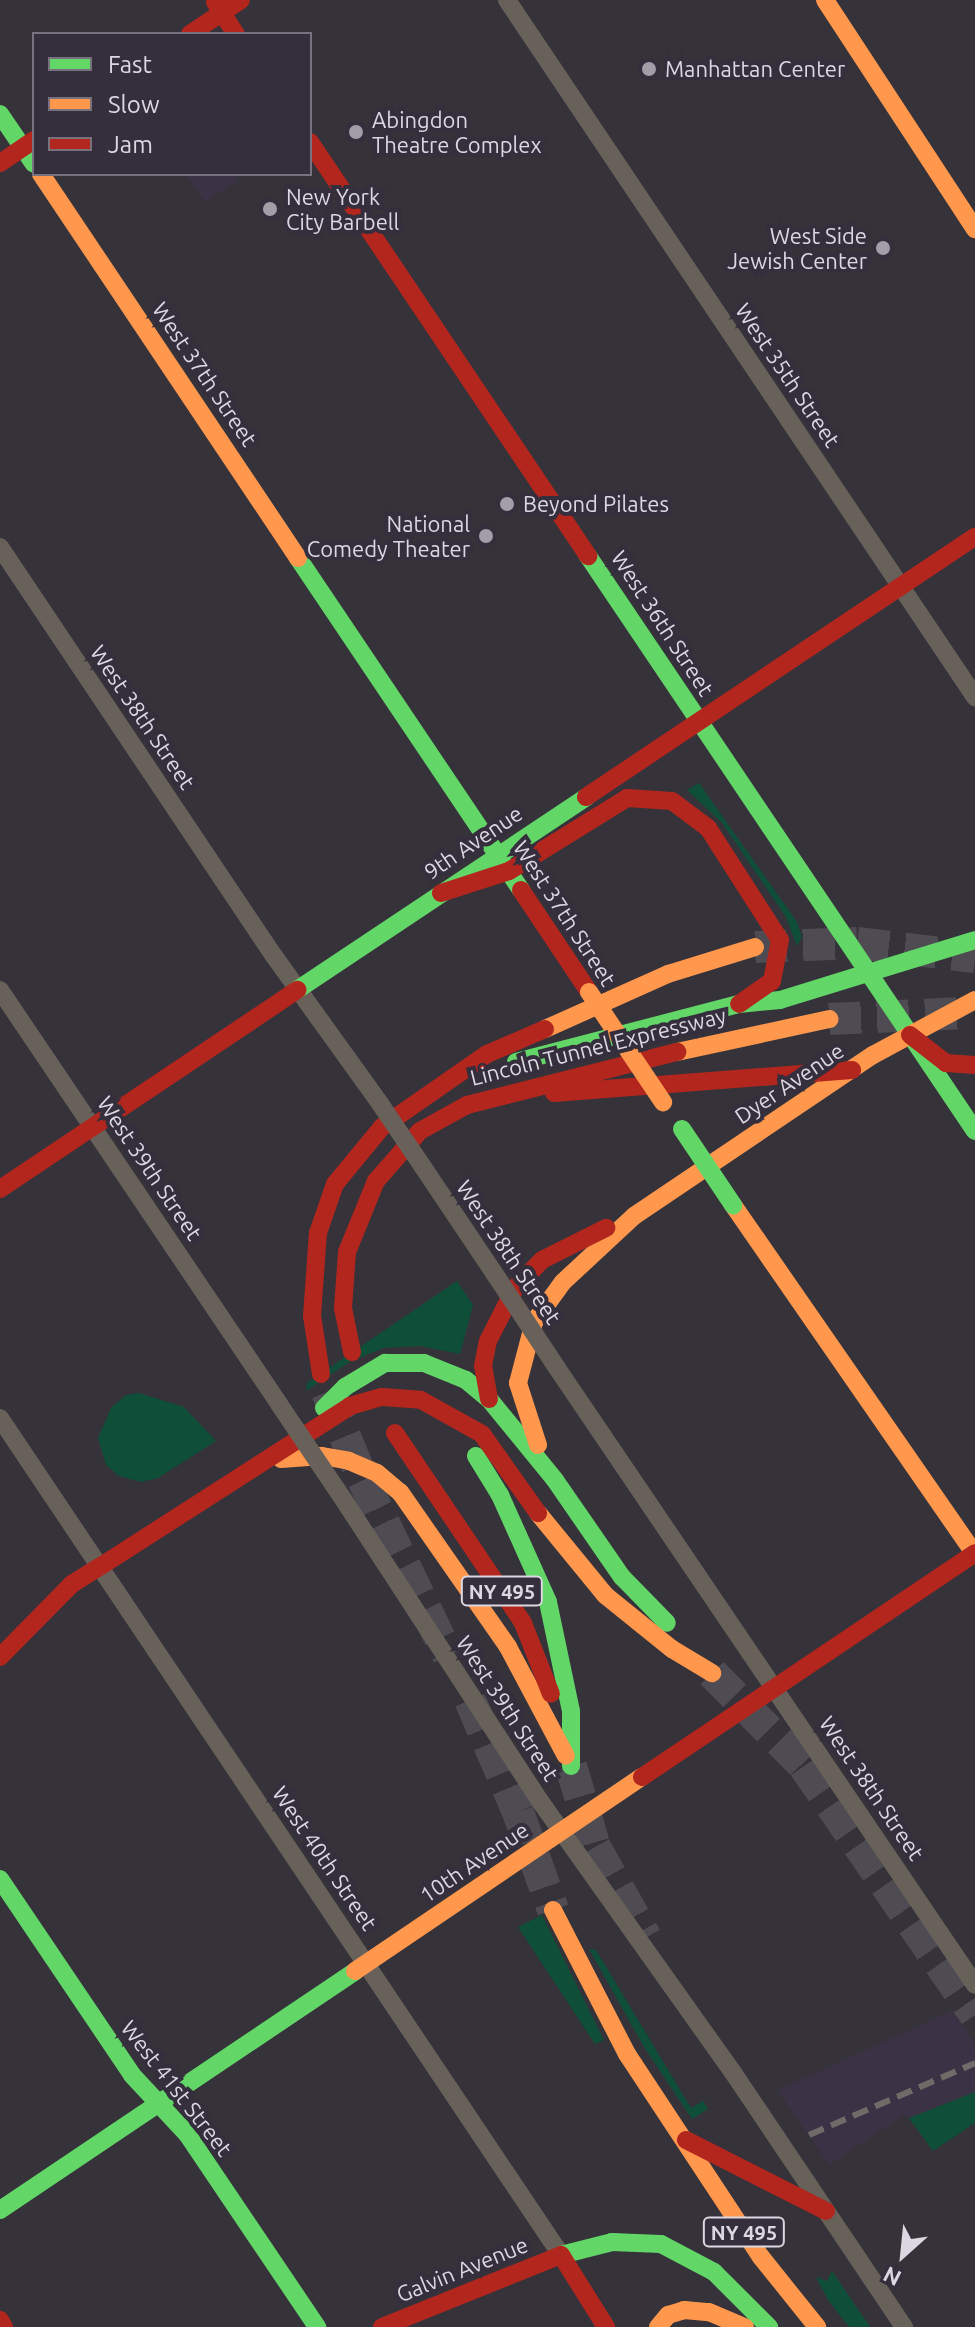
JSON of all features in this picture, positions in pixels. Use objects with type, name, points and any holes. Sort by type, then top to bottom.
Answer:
[{"type":"main road","points":[[192,32],[218,6],[241,0]]},
{"type":"main road","points":[[825,0],[975,229]]},
{"type":"main road","points":[[218,6],[235,32]]},
{"type":"main road","points":[[0,114],[28,144],[0,163]]},
{"type":"main road","name":"West 36th Street","points":[[312,145],[975,1131]]},
{"type":"main road","name":"West 37th Street","points":[[42,176],[663,1102],[975,1554]]},
{"type":"main road","name":"9th Avenue","points":[[0,1189],[441,893],[504,863],[699,721],[975,537]]},
{"type":"main road","points":[[504,863],[627,798],[651,796],[681,805],[708,828],[780,940],[781,958],[772,981],[739,1004]]},
{"type":"main road","points":[[430,1093],[555,1048],[739,1004],[780,1000],[975,940]]},
{"type":"main road","name":"Lincoln Tunnel Expressway","points":[[321,1374],[312,1316],[316,1246],[335,1184],[382,1127],[487,1054],[668,974],[755,947]]},
{"type":"main road","name":"Dyer Avenue","points":[[634,1216],[852,1070],[975,1000]]},
{"type":"main road","name":"Lincoln Tunnel Expressway","points":[[341,1287],[360,1215],[397,1151],[450,1112],[506,1094],[700,1043],[829,1019]]},
{"type":"main road","points":[[910,1035],[946,1063],[975,1065]]},
{"type":"main road","points":[[506,1094],[768,1080],[852,1070]]},
{"type":"main road","name":"Lincoln Tunnel Expressway","points":[[352,1352],[333,1224],[356,1157]]},
{"type":"main road","points":[[489,1399],[483,1366],[488,1341],[515,1288],[542,1260],[634,1216]]},
{"type":"main road","points":[[555,1480],[520,1400],[518,1383],[525,1345],[547,1301],[634,1216]]},
{"type":"main road","points":[[0,1657],[72,1584],[350,1406],[382,1397],[421,1400],[459,1417],[497,1450],[584,1575],[657,1638],[712,1673],[622,1577],[555,1480],[489,1399],[448,1370],[424,1363],[385,1363],[345,1387],[291,1442]]},
{"type":"main road","points":[[291,1442],[362,1417],[393,1413],[443,1428],[474,1453],[500,1495],[548,1602],[571,1711],[571,1766]]},
{"type":"main road","name":"NY 495","points":[[395,1433],[532,1638],[571,1766]]},
{"type":"main road","points":[[254,1465],[298,1456],[336,1458],[377,1473],[400,1492],[508,1647],[571,1766]]},
{"type":"main road","name":"10th Avenue","points":[[0,2210],[975,1554]]},
{"type":"main road","name":"West 41st Street","points":[[0,1879],[130,2072],[188,2136],[317,2327]]},
{"type":"main road","name":"NY 495","points":[[553,1910],[606,2019],[677,2133],[761,2257],[817,2327]]},
{"type":"main road","points":[[677,2133],[708,2154],[826,2211]]},
{"type":"main road","name":"Galvin Avenue","points":[[382,2327],[561,2255],[621,2241],[671,2247],[714,2272],[769,2327]]},
{"type":"main road","name":"West 40th Street","points":[[561,2255],[606,2327]]},
{"type":"main road","points":[[658,2327],[668,2315],[684,2310],[709,2312],[745,2327]]},
{"type":"main road","points":[[0,2320],[4,2327]]},
{"type":"street","name":"West 35th Street","points":[[507,0],[975,697]]},
{"type":"street","name":"West 38th Street","points":[[0,547],[975,1985]]},
{"type":"street","name":"West 39th Street","points":[[0,990],[563,1831],[904,2327]]},
{"type":"street","name":"West 40th Street","points":[[0,1418],[561,2255]]},
{"type":"shaded area","points":[[187,176],[235,176],[238,180],[205,202]]},
{"type":"shaded area","points":[[952,2011],[975,2044],[975,2092],[909,2118],[906,2114],[829,2165],[778,2090]]},
{"type":"green space","points":[[699,783],[797,922],[802,937],[797,946],[786,917],[722,823],[687,790]]},
{"type":"green space","points":[[457,1281],[473,1305],[460,1354],[420,1346],[384,1348],[351,1361],[306,1391],[307,1383]]},
{"type":"green space","points":[[139,1393],[184,1407],[216,1441],[158,1478],[141,1482],[119,1476],[106,1465],[98,1438],[111,1408],[126,1395]]},
{"type":"green space","points":[[542,1915],[604,2040],[595,2044],[518,1927]]},
{"type":"green space","points":[[589,1949],[596,1950],[691,2108],[703,2101],[708,2109],[692,2119],[644,2047]]},
{"type":"green space","points":[[975,2092],[975,2123],[933,2151],[909,2118]]},
{"type":"green space","points":[[832,2271],[870,2327],[849,2327],[828,2300],[816,2277],[827,2281]]},
{"type":"tunnel","points":[[755,947],[857,943],[975,957]]},
{"type":"tunnel","points":[[829,1019],[966,1013]]},
{"type":"tunnel","points":[[327,1392],[363,1480],[448,1655]]},
{"type":"tunnel","points":[[712,1673],[804,1766],[975,2015]]},
{"type":"tunnel","points":[[470,1700],[518,1812],[553,1910]]},
{"type":"tunnel","points":[[571,1766],[595,1847],[646,1938]]},
{"type":"railway","points":[[809,2135],[975,2063]]},
{"type":"traffic: fast","points":[[0,114],[32,161]]},
{"type":"traffic: fast","points":[[588,556],[975,1131]]},
{"type":"traffic: fast","points":[[298,558],[521,890]]},
{"type":"traffic: fast","points":[[297,990],[586,797]]},
{"type":"traffic: fast","points":[[868,973],[975,940]]},
{"type":"traffic: fast","points":[[516,1062],[739,1004],[780,1000],[868,973]]},
{"type":"traffic: fast","points":[[682,1129],[733,1205]]},
{"type":"traffic: fast","points":[[324,1408],[345,1387],[385,1363],[424,1363],[466,1380],[489,1399],[555,1480],[622,1577],[667,1623]]},
{"type":"traffic: fast","points":[[476,1456],[500,1495],[548,1602],[571,1711],[571,1766]]},
{"type":"traffic: fast","points":[[0,1879],[132,2075],[187,2134],[317,2327]]},
{"type":"traffic: fast","points":[[0,2210],[355,1971]]},
{"type":"traffic: fast","points":[[561,2255],[612,2242],[661,2244],[714,2272],[769,2327]]},
{"type":"traffic: slow","points":[[825,0],[975,229]]},
{"type":"traffic: slow","points":[[42,176],[298,558]]},
{"type":"traffic: slow","points":[[545,1029],[668,974],[755,947]]},
{"type":"traffic: slow","points":[[589,992],[663,1102]]},
{"type":"traffic: slow","points":[[634,1216],[873,1055],[975,1000]]},
{"type":"traffic: slow","points":[[677,1052],[829,1019]]},
{"type":"traffic: slow","points":[[733,1205],[975,1555]]},
{"type":"traffic: slow","points":[[538,1445],[518,1383],[534,1322],[563,1282],[634,1216]]},
{"type":"traffic: slow","points":[[281,1459],[322,1456],[349,1461],[377,1473],[400,1492],[508,1647],[566,1756]]},
{"type":"traffic: slow","points":[[538,1513],[605,1595],[672,1649],[712,1673]]},
{"type":"traffic: slow","points":[[355,1971],[642,1777]]},
{"type":"traffic: slow","points":[[553,1910],[627,2054],[761,2257],[817,2327]]},
{"type":"traffic: slow","points":[[658,2327],[668,2315],[684,2310],[709,2312],[745,2327]]},
{"type":"traffic: jam","points":[[193,32],[241,0]]},
{"type":"traffic: jam","points":[[215,2],[235,32]]},
{"type":"traffic: jam","points":[[0,163],[32,141]]},
{"type":"traffic: jam","points":[[312,145],[588,556]]},
{"type":"traffic: jam","points":[[586,797],[975,537]]},
{"type":"traffic: jam","points":[[441,893],[509,871],[627,798],[672,801],[708,828],[780,940],[772,981],[739,1004]]},
{"type":"traffic: jam","points":[[521,890],[589,992]]},
{"type":"traffic: jam","points":[[0,1189],[297,990]]},
{"type":"traffic: jam","points":[[321,1374],[312,1316],[318,1233],[335,1184],[382,1127],[487,1054],[545,1029]]},
{"type":"traffic: jam","points":[[910,1035],[946,1063],[975,1065]]},
{"type":"traffic: jam","points":[[352,1352],[343,1308],[347,1252],[376,1181],[420,1131],[467,1105],[677,1052]]},
{"type":"traffic: jam","points":[[554,1093],[852,1070]]},
{"type":"traffic: jam","points":[[489,1399],[483,1366],[488,1341],[515,1288],[542,1260],[606,1228]]},
{"type":"traffic: jam","points":[[101,1566],[350,1406],[382,1397],[421,1400],[482,1434],[538,1513]]},
{"type":"traffic: jam","points":[[395,1433],[523,1623],[551,1694]]},
{"type":"traffic: jam","points":[[642,1777],[975,1553]]},
{"type":"traffic: jam","points":[[0,1657],[72,1584],[101,1566]]},
{"type":"traffic: jam","points":[[686,2140],[826,2211]]},
{"type":"traffic: jam","points":[[382,2327],[561,2255]]},
{"type":"traffic: jam","points":[[561,2255],[606,2327]]},
{"type":"traffic: jam","points":[[0,2320],[4,2327]]},
{"type":"place","name":"Manhattan Center","points":[[649,69]]},
{"type":"place","name":"Abingdon Theatre Complex","points":[[356,132]]},
{"type":"place","name":"New York City Barbell","points":[[270,209]]},
{"type":"place","name":"West Side Jewish Center","points":[[883,248]]},
{"type":"place","name":"Beyond Pilates","points":[[507,504]]},
{"type":"place","name":"National Comedy Theater","points":[[486,536]]}]
